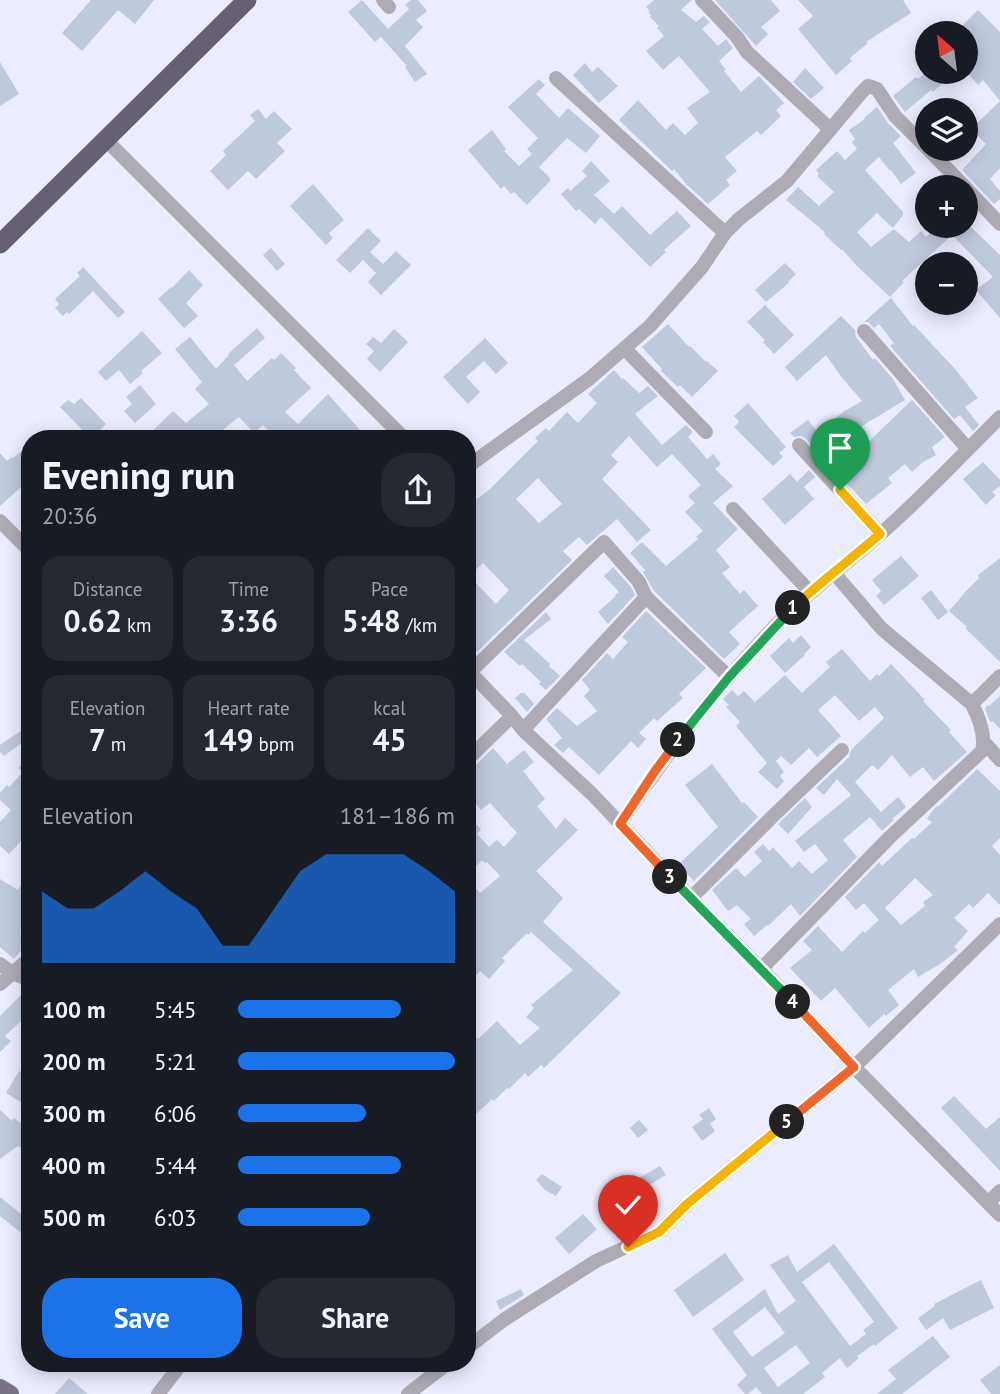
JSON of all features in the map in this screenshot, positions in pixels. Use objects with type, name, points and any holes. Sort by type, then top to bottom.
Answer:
[{"type":"highway","points":[[0,244],[247,0]]},
{"type":"main road","points":[[0,1388],[10,1394]]},
{"type":"street","points":[[702,0],[737,37],[747,52],[830,128]]},
{"type":"street","points":[[556,78],[725,233]]},
{"type":"street","points":[[476,461],[589,379],[650,326],[702,267],[725,233],[787,181],[868,86],[877,89],[895,116],[915,136]]},
{"type":"street","points":[[105,139],[396,430]]},
{"type":"street","points":[[939,161],[953,175]]},
{"type":"street","points":[[978,201],[1000,224]]},
{"type":"street","points":[[864,331],[968,449]]},
{"type":"street","points":[[625,349],[706,432]]},
{"type":"street","points":[[620,824],[655,771],[729,677],[774,627],[810,592],[880,534],[1000,417]]},
{"type":"street","points":[[799,445],[880,534]]},
{"type":"street","points":[[733,509],[810,592]]},
{"type":"street","points":[[0,521],[21,542]]},
{"type":"street","points":[[476,664],[604,542],[639,582],[646,597],[729,677]]},
{"type":"street","points":[[761,969],[890,837],[982,751],[984,742],[979,718],[972,704],[882,629],[834,573]]},
{"type":"street","points":[[523,730],[646,597]]},
{"type":"street","points":[[972,704],[1000,676]]},
{"type":"street","points":[[476,678],[523,730],[592,794],[1000,1215]]},
{"type":"street","points":[[476,752],[512,716]]},
{"type":"street","points":[[984,742],[1000,760]]},
{"type":"street","points":[[691,898],[842,750]]},
{"type":"street","points":[[476,1341],[505,1319],[596,1261],[659,1232],[687,1204],[854,1067],[1000,924]]},
{"type":"street","points":[[0,984],[6,968]]},
{"type":"street","points":[[988,1203],[1000,1191]]},
{"type":"street","points":[[158,1394],[176,1372]]},
{"type":"street","points":[[408,1394],[436,1372]]},
{"type":"building","points":[[91,0],[154,0],[135,24],[118,10],[82,51],[62,33]]},
{"type":"building","points":[[362,0],[388,29],[409,9],[405,5],[411,0],[418,0],[427,11],[416,20],[423,27],[405,46],[427,74],[415,82],[405,67],[407,66],[381,37],[375,42],[348,12]]},
{"type":"building","points":[[654,0],[692,0],[681,10],[696,22],[704,16],[710,22],[702,29],[718,46],[726,39],[733,48],[719,61],[741,92],[759,76],[784,103],[776,110],[781,116],[761,135],[757,131],[725,157],[737,171],[726,180],[730,185],[708,204],[674,169],[672,171],[619,120],[638,100],[666,130],[673,123],[685,135],[698,123],[687,108],[710,92],[679,56],[663,70],[646,51],[664,36],[646,7]]},
{"type":"building","points":[[715,0],[771,0],[780,11],[761,27],[768,34],[756,46]]},
{"type":"building","points":[[798,0],[903,0],[911,13],[866,42],[868,43],[850,58],[852,61],[836,75],[798,29],[813,16]]},
{"type":"building","points":[[978,10],[1000,32],[1000,101],[983,80],[977,84],[978,21],[967,21]]},
{"type":"building","points":[[0,62],[19,94],[0,106]]},
{"type":"building","points":[[585,63],[592,72],[598,67],[618,86],[599,103],[573,75]]},
{"type":"building","points":[[805,68],[824,88],[811,99],[793,82]]},
{"type":"building","points":[[915,78],[915,84],[942,84],[922,98],[915,98],[915,104],[905,112],[893,96]]},
{"type":"building","points":[[539,79],[545,85],[536,94],[559,118],[568,108],[600,136],[586,153],[567,138],[539,167],[550,181],[527,205],[514,192],[511,194],[504,186],[501,189],[468,150],[492,130],[506,149],[504,151],[519,166],[532,154],[527,149],[538,138],[508,107]]},
{"type":"building","points":[[1000,101],[1000,168],[990,179],[1000,191],[1000,199],[994,204],[978,187],[978,175],[967,175],[962,170],[970,161],[978,161],[978,153],[986,144],[978,136],[978,122]]},
{"type":"building","points":[[877,107],[901,136],[893,143],[916,173],[901,184],[879,157],[865,170],[903,215],[893,228],[877,213],[857,232],[871,247],[894,229],[909,242],[915,236],[949,238],[934,252],[915,252],[915,269],[890,297],[824,234],[825,232],[786,200],[798,187],[819,206],[834,192],[817,176],[819,174],[816,170],[837,151],[845,160],[857,149],[849,130]]},
{"type":"building","points":[[258,109],[266,119],[274,111],[292,129],[277,143],[285,151],[256,179],[248,171],[228,190],[210,171],[226,155],[223,151],[255,121],[250,115]]},
{"type":"building","points":[[591,161],[610,181],[594,195],[614,214],[622,206],[650,235],[677,211],[691,226],[664,250],[666,252],[650,267],[601,217],[595,224],[579,209],[576,211],[561,194],[568,188],[570,191],[587,176],[582,171]]},
{"type":"building","points":[[313,184],[344,220],[329,233],[333,238],[326,245],[290,206]]},
{"type":"building","points":[[368,228],[381,241],[370,252],[383,264],[396,251],[411,265],[381,295],[368,282],[376,273],[363,260],[350,273],[336,260]]},
{"type":"building","points":[[978,234],[1000,255],[1000,318],[978,292],[978,288],[993,277],[978,262],[978,252],[969,252],[955,238],[978,238]]},
{"type":"building","points":[[271,248],[285,264],[277,271],[263,255]]},
{"type":"building","points":[[785,263],[796,274],[766,302],[755,290]]},
{"type":"building","points":[[83,267],[125,312],[118,318],[93,291],[69,314],[67,312],[63,316],[55,308],[59,304],[55,299],[80,276],[77,273]]},
{"type":"building","points":[[189,270],[203,285],[186,303],[198,316],[184,328],[158,299]]},
{"type":"building","points":[[891,298],[978,398],[965,407],[979,425],[973,431],[960,415],[954,419],[890,346],[894,343],[879,324],[874,328],[864,322]]},
{"type":"building","points":[[765,305],[794,335],[774,354],[763,342],[765,340],[747,322]]},
{"type":"building","points":[[841,316],[855,330],[856,337],[873,360],[875,358],[893,379],[905,400],[847,435],[859,451],[912,400],[945,437],[932,447],[936,455],[912,472],[905,464],[888,478],[892,483],[866,504],[806,439],[801,436],[794,437],[790,433],[808,420],[818,433],[843,412],[862,401],[826,355],[797,381],[785,367]]},
{"type":"building","points":[[668,324],[689,347],[718,371],[692,397],[661,371],[642,347]]},
{"type":"building","points":[[257,328],[265,338],[234,365],[247,381],[281,353],[311,388],[285,412],[298,424],[328,394],[360,430],[268,430],[263,425],[257,430],[251,430],[239,417],[223,430],[153,430],[173,411],[186,423],[209,404],[195,389],[202,382],[175,349],[190,337],[216,369],[228,354]]},
{"type":"building","points":[[394,329],[408,342],[380,372],[367,359],[374,351],[366,344],[373,337],[381,343]]},
{"type":"building","points":[[142,331],[162,353],[130,384],[119,370],[106,381],[98,372]]},
{"type":"building","points":[[485,338],[508,363],[496,374],[484,361],[466,377],[480,392],[468,404],[443,377]]},
{"type":"building","points":[[614,370],[639,393],[648,386],[658,396],[635,414],[662,445],[686,425],[693,432],[688,437],[707,459],[713,454],[721,464],[715,469],[733,486],[713,503],[738,529],[716,550],[730,567],[722,573],[740,594],[744,590],[758,606],[729,632],[740,644],[724,659],[654,591],[643,572],[645,570],[630,553],[642,542],[666,566],[698,539],[696,537],[703,531],[685,512],[695,503],[688,496],[701,485],[672,454],[657,467],[629,436],[611,455],[618,462],[602,479],[651,530],[637,542],[617,519],[587,545],[579,537],[563,551],[572,560],[476,651],[476,583],[496,604],[509,590],[483,563],[476,570],[476,499],[538,441],[535,438],[546,428],[549,431],[567,412],[578,423],[597,403],[588,394]],"holes":[[[538,478],[562,504],[539,523],[516,499]]]},
{"type":"building","points":[[140,385],[156,404],[135,423],[124,411],[132,404],[126,397]]},
{"type":"building","points":[[81,398],[106,424],[100,430],[82,430],[60,407],[68,400],[74,404]]},
{"type":"building","points":[[748,403],[786,447],[779,453],[783,457],[773,466],[734,427],[739,422],[734,416]]},
{"type":"building","points":[[21,451],[21,487],[0,506],[0,453],[7,461]]},
{"type":"building","points":[[983,462],[1000,480],[1000,486],[992,492],[996,495],[986,505],[963,479]]},
{"type":"building","points":[[809,470],[815,477],[804,487],[814,499],[785,525],[762,499],[790,474],[797,482]]},
{"type":"building","points":[[901,556],[919,576],[884,605],[876,596],[881,591],[872,580]]},
{"type":"building","points":[[1000,558],[1000,662],[949,611],[979,578],[978,575]]},
{"type":"building","points":[[613,567],[635,595],[608,624],[598,612],[619,592],[604,576]]},
{"type":"building","points":[[931,590],[948,612],[938,620],[921,598]]},
{"type":"building","points":[[646,611],[706,668],[679,694],[683,698],[657,721],[654,718],[639,733],[646,739],[638,748],[631,741],[599,775],[569,747],[563,753],[554,745],[562,738],[546,719],[557,708],[577,726],[597,711],[584,696],[590,690],[582,680],[607,653],[613,659],[628,642],[622,637]]},
{"type":"building","points":[[546,612],[551,619],[524,640],[560,676],[546,690],[522,664],[520,666],[504,652]]},
{"type":"building","points":[[801,635],[811,647],[785,673],[770,656],[789,638],[793,643]]},
{"type":"building","points":[[842,649],[870,681],[891,664],[951,730],[949,732],[967,752],[934,781],[923,767],[910,777],[892,755],[878,770],[872,765],[855,782],[881,812],[898,797],[906,807],[882,831],[870,817],[843,840],[857,857],[800,916],[791,904],[754,936],[744,924],[751,919],[737,905],[728,911],[712,890],[736,868],[745,877],[762,861],[754,852],[763,844],[769,851],[773,847],[792,868],[799,861],[812,874],[828,860],[815,844],[804,852],[795,841],[851,795],[837,779],[824,795],[816,788],[884,718],[875,707],[859,721],[835,695],[818,710],[841,736],[817,757],[809,748],[791,765],[781,756],[776,761],[784,772],[780,776],[784,781],[777,789],[758,772],[767,763],[736,726],[740,722],[726,707],[729,705],[723,699],[732,690],[738,696],[744,691],[755,702],[785,675],[802,693],[830,667],[826,662]]},
{"type":"building","points":[[525,693],[534,704],[527,712],[515,698]]},
{"type":"building","points":[[1000,696],[1000,729],[989,720],[985,708]]},
{"type":"building","points":[[21,731],[21,744],[4,756],[0,752],[0,745]]},
{"type":"building","points":[[493,748],[507,764],[524,750],[534,762],[523,771],[545,799],[537,806],[556,829],[565,818],[578,830],[536,871],[563,898],[543,922],[621,993],[544,1068],[541,1065],[528,1077],[525,1073],[476,1114],[476,1038],[478,1039],[497,1021],[520,1045],[540,1028],[526,1017],[534,1008],[531,1005],[573,970],[531,932],[502,958],[505,961],[489,979],[480,971],[476,974],[476,889],[480,893],[500,876],[487,862],[482,860],[476,866],[476,824],[481,829],[477,834],[489,847],[497,840],[504,847],[517,833],[490,803],[481,810],[476,804],[476,765]]},
{"type":"building","points":[[712,764],[742,803],[758,817],[694,881],[678,865],[718,827],[685,785]]},
{"type":"building","points":[[977,769],[1000,791],[1000,838],[992,846],[1000,855],[1000,905],[988,893],[973,908],[969,904],[954,918],[968,931],[954,947],[958,950],[918,977],[914,969],[888,990],[899,1005],[869,1028],[835,988],[821,1001],[790,968],[812,950],[803,941],[818,926],[842,952],[863,931],[865,933],[879,920],[864,903],[856,910],[845,897],[879,862],[882,866],[932,822],[927,819]],"holes":[[[915,878],[933,895],[923,902],[925,906],[901,925],[885,908]]]},
{"type":"building","points":[[21,774],[21,841],[9,854],[0,846],[0,822],[11,810],[0,800],[0,793],[7,785],[9,787]]},
{"type":"building","points":[[805,798],[812,807],[788,834],[778,824]]},
{"type":"building","points":[[0,879],[18,890],[21,885],[21,951],[14,959],[0,947]]},
{"type":"building","points":[[21,995],[21,1021],[5,1036],[11,1041],[0,1052],[0,1016]]},
{"type":"building","points":[[19,1071],[21,1072],[21,1102],[6,1093]]},
{"type":"building","points":[[954,1096],[986,1129],[1000,1117],[1000,1171],[941,1108]]},
{"type":"building","points":[[709,1108],[716,1119],[710,1124],[715,1131],[702,1141],[692,1127],[703,1119],[699,1115]]},
{"type":"building","points":[[0,1110],[12,1121],[14,1118],[21,1123],[21,1148],[18,1146],[0,1159]]},
{"type":"building","points":[[639,1120],[648,1130],[638,1138],[630,1128]]},
{"type":"building","points":[[660,1166],[666,1175],[649,1185],[655,1193],[639,1203],[630,1188],[639,1183],[637,1179]]},
{"type":"building","points":[[542,1174],[562,1187],[556,1196],[545,1190],[536,1180]]},
{"type":"building","points":[[0,1197],[21,1214],[21,1233],[0,1216]]},
{"type":"building","points":[[583,1214],[597,1229],[569,1254],[555,1238]]},
{"type":"building","points":[[834,1244],[898,1328],[857,1356],[859,1358],[847,1368],[840,1358],[822,1373],[825,1377],[803,1394],[762,1394],[756,1387],[745,1394],[737,1385],[747,1375],[712,1329],[765,1289],[778,1314],[796,1301],[770,1265],[788,1255],[797,1272]],"holes":[[[829,1262],[874,1322],[863,1330],[866,1334],[850,1346],[802,1282]],[[765,1307],[785,1333],[752,1357],[733,1332]],[[796,1345],[810,1363],[778,1387],[764,1368]]]},
{"type":"building","points":[[725,1253],[744,1280],[693,1317],[674,1290]]},
{"type":"building","points":[[981,1280],[994,1308],[950,1330],[943,1318],[926,1330],[918,1318],[935,1306],[934,1304]]},
{"type":"building","points":[[521,1289],[524,1295],[500,1310],[496,1301]]},
{"type":"building","points":[[933,1336],[950,1357],[902,1394],[877,1394],[896,1379],[888,1370]]},
{"type":"building","points":[[1000,1365],[1000,1394],[991,1394],[980,1380]]},
{"type":"building","points":[[69,1378],[88,1394],[55,1394]]},
{"type":"route","points":[[628,1247],[659,1232],[687,1204],[854,1067],[620,824],[655,771],[729,677],[810,592],[880,534],[840,490]]}]
